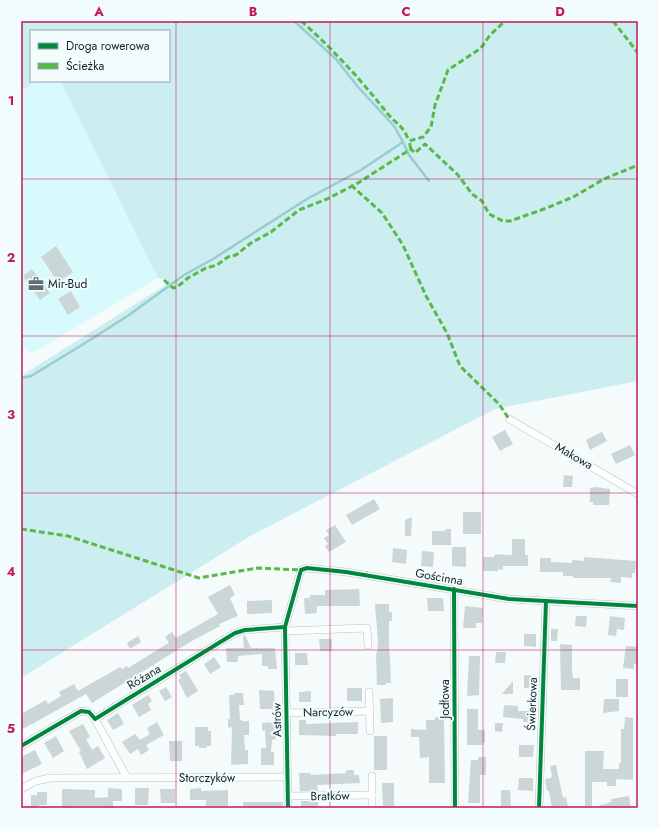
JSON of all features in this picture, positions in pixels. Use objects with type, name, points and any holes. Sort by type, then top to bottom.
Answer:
[{"type":"street","name":"Makowa","points":[[509,419],[638,494]]},
{"type":"street","name":"Gościnna","points":[[285,629],[298,574],[304,568],[341,571],[454,589],[496,598],[638,606]]},
{"type":"street","name":"Jodłowa","points":[[454,589],[455,808]]},
{"type":"street","name":"Świerkowa","points":[[539,808],[546,601]]},
{"type":"street","name":"Różana","points":[[95,719],[231,636],[245,630],[367,628],[368,645]]},
{"type":"street","name":"Astrów","points":[[285,629],[288,808]]},
{"type":"street","name":"Narcyzów","points":[[369,692],[370,730]]},
{"type":"street","points":[[21,746],[81,711],[89,712],[95,719],[127,778]]},
{"type":"street","name":"Narcyzów","points":[[286,713],[370,711]]},
{"type":"street","points":[[372,776],[372,808]]},
{"type":"street","name":"Storczyków","points":[[21,789],[43,778],[287,777]]},
{"type":"street","name":"Bratków","points":[[288,796],[372,795]]},
{"type":"shaded area","points":[[21,21],[638,21],[638,381],[495,409],[252,535],[21,678],[21,376],[164,286],[165,283],[162,279],[158,278],[60,82],[170,82],[170,30],[30,30],[30,82],[36,82],[21,91]]},
{"type":"shaded area","points":[[36,82],[60,82],[158,278],[31,354],[27,348],[21,352],[21,91]]},
{"type":"building","points":[[56,246],[73,272],[58,282],[41,257]]},
{"type":"building","name":"Mir-Bud","points":[[32,269],[50,293],[40,300],[23,276]]},
{"type":"building","points":[[71,291],[80,307],[68,315],[58,299]]},
{"type":"building","points":[[505,430],[513,444],[500,451],[492,437]]},
{"type":"building","points":[[602,432],[607,441],[590,450],[586,440]]},
{"type":"building","points":[[630,445],[635,455],[616,464],[611,454]]},
{"type":"building","points":[[564,475],[573,476],[572,487],[563,487]]},
{"type":"building","points":[[595,487],[610,489],[609,505],[593,505],[593,502],[590,502],[590,488]]},
{"type":"building","points":[[374,499],[380,509],[352,525],[346,515]]},
{"type":"building","points":[[463,512],[481,512],[481,534],[463,534]]},
{"type":"building","points":[[412,517],[411,536],[405,536],[405,520]]},
{"type":"building","points":[[335,525],[346,542],[329,552],[325,546],[328,544],[324,538],[329,535],[326,530]]},
{"type":"building","points":[[445,529],[451,529],[451,545],[432,545],[432,531],[445,531]]},
{"type":"building","points":[[512,539],[525,539],[525,555],[528,555],[528,566],[503,566],[503,570],[498,569],[498,571],[483,571],[483,557],[494,557],[495,554],[512,555]]},
{"type":"building","points":[[452,547],[466,547],[466,567],[452,566]]},
{"type":"building","points":[[393,548],[407,550],[406,564],[392,562]]},
{"type":"building","points":[[422,551],[434,552],[433,567],[421,566]]},
{"type":"building","points":[[584,557],[636,561],[635,573],[632,573],[632,578],[621,577],[621,583],[610,582],[611,578],[573,578],[573,576],[563,576],[563,572],[540,572],[540,558],[551,558],[551,562],[572,563],[572,560],[584,561]]},
{"type":"building","points":[[230,585],[235,595],[230,598],[238,616],[219,624],[220,626],[190,642],[92,703],[86,694],[23,729],[21,725],[21,714],[46,700],[48,704],[61,696],[59,692],[74,684],[78,691],[120,667],[122,669],[127,666],[128,668],[169,643],[165,637],[172,632],[176,638],[218,614],[208,597]]},
{"type":"building","points":[[359,589],[360,606],[317,606],[317,613],[305,614],[304,598],[310,598],[310,595],[325,595],[325,590]]},
{"type":"building","points":[[427,598],[443,598],[444,611],[428,611]]},
{"type":"building","points":[[272,600],[272,613],[247,614],[247,601]]},
{"type":"building","points":[[375,604],[389,604],[389,612],[392,612],[392,621],[389,621],[391,683],[386,683],[386,685],[377,685],[376,653],[378,641]]},
{"type":"building","points":[[465,606],[483,608],[482,623],[476,623],[476,628],[463,628]]},
{"type":"building","points":[[576,616],[587,616],[586,627],[575,626]]},
{"type":"building","points":[[610,616],[625,618],[624,630],[617,629],[616,636],[608,635]]},
{"type":"building","points":[[551,629],[558,629],[557,641],[551,641]]},
{"type":"building","points":[[524,634],[536,634],[536,647],[524,646]]},
{"type":"building","points":[[245,635],[251,648],[275,648],[277,669],[268,669],[268,666],[262,666],[262,654],[238,656],[238,662],[227,662],[226,648],[244,648],[243,636]]},
{"type":"building","points":[[138,636],[141,642],[130,649],[127,643]]},
{"type":"building","points":[[319,639],[332,639],[332,651],[320,651]]},
{"type":"building","points":[[560,644],[572,645],[573,678],[580,678],[580,690],[561,690]]},
{"type":"building","points":[[626,646],[638,647],[638,664],[634,664],[634,669],[623,668]]},
{"type":"building","points":[[496,652],[506,652],[505,663],[495,663]]},
{"type":"building","points":[[295,653],[307,653],[308,665],[295,665]]},
{"type":"building","points":[[469,656],[480,656],[479,695],[467,696]]},
{"type":"building","points":[[214,657],[221,667],[210,674],[204,664]]},
{"type":"building","points":[[186,671],[198,691],[187,698],[178,680],[181,678],[179,675]]},
{"type":"building","points":[[524,675],[537,676],[537,689],[524,688]]},
{"type":"building","points":[[616,679],[628,679],[628,697],[616,697]]},
{"type":"building","points":[[513,681],[513,694],[502,694]]},
{"type":"building","points":[[166,687],[172,697],[165,701],[159,691]]},
{"type":"building","points":[[347,688],[362,688],[362,701],[347,701]]},
{"type":"building","points":[[259,690],[274,691],[275,709],[260,709]]},
{"type":"building","points":[[311,691],[311,702],[299,702],[299,692]]},
{"type":"building","points":[[234,693],[243,693],[244,705],[239,705],[240,719],[242,721],[249,721],[249,735],[244,735],[245,750],[248,750],[248,764],[231,765],[232,727],[228,728],[228,719],[230,719],[229,695],[234,695]]},
{"type":"building","points":[[148,695],[152,701],[148,704],[151,710],[139,717],[132,705]]},
{"type":"building","points":[[393,698],[393,722],[381,723],[380,699]]},
{"type":"building","points":[[604,699],[619,699],[619,711],[603,713]]},
{"type":"building","points":[[504,705],[518,706],[518,711],[535,711],[535,723],[523,722],[523,719],[503,717]]},
{"type":"building","points":[[467,709],[478,709],[478,730],[485,730],[485,743],[483,743],[483,745],[467,745]]},
{"type":"building","points":[[118,713],[124,724],[113,730],[107,720]]},
{"type":"building","points":[[435,717],[444,717],[445,783],[429,783],[429,757],[420,758],[419,737],[411,737],[411,729],[426,730],[426,720],[435,720]]},
{"type":"building","points":[[625,717],[633,718],[633,780],[616,779],[616,786],[607,786],[607,782],[592,782],[592,808],[585,808],[585,751],[604,751],[603,769],[619,769],[619,763],[621,763],[621,729],[624,729]]},
{"type":"building","points":[[299,720],[306,720],[306,724],[358,722],[358,734],[336,734],[336,736],[299,735]]},
{"type":"building","points":[[157,722],[164,735],[146,745],[149,750],[141,755],[138,749],[130,754],[122,742],[135,734],[140,740],[150,734],[147,728]]},
{"type":"building","points":[[275,722],[276,739],[272,740],[271,752],[274,752],[274,765],[261,765],[261,748],[266,748],[265,730],[262,731],[262,723]]},
{"type":"building","points":[[495,723],[503,723],[502,732],[495,731]]},
{"type":"building","points":[[83,724],[90,737],[86,739],[92,750],[98,746],[105,758],[87,769],[79,752],[81,751],[69,731]]},
{"type":"building","points":[[195,727],[208,727],[208,731],[211,731],[211,746],[207,746],[207,748],[199,748],[199,746],[195,746]]},
{"type":"building","points":[[56,736],[64,751],[53,758],[44,743]]},
{"type":"building","points":[[374,736],[387,736],[387,770],[374,770]]},
{"type":"building","points":[[169,741],[182,741],[182,761],[170,761]]},
{"type":"building","points":[[519,745],[534,745],[533,757],[519,757]]},
{"type":"building","points":[[35,750],[42,764],[21,774],[21,757]]},
{"type":"building","points":[[478,757],[486,757],[486,775],[480,775],[480,803],[468,803],[471,760],[478,760]]},
{"type":"building","points":[[556,765],[563,798],[566,797],[568,807],[552,808],[549,791],[547,791],[545,779],[551,778],[552,776],[550,766]]},
{"type":"building","points":[[346,770],[354,770],[354,775],[359,775],[360,783],[317,785],[318,791],[300,791],[299,773],[311,773],[311,775],[346,773]]},
{"type":"building","points":[[519,778],[533,778],[533,791],[518,790]]},
{"type":"building","points":[[382,783],[394,783],[394,806],[383,806]]},
{"type":"building","points":[[108,788],[122,789],[122,801],[113,801],[113,808],[104,808],[104,806],[62,807],[62,789],[95,790],[95,798],[108,797]]},
{"type":"building","points":[[135,788],[149,788],[148,805],[135,805]]},
{"type":"building","points":[[201,788],[201,791],[228,790],[228,806],[206,806],[206,800],[190,800],[190,789]]},
{"type":"building","points":[[160,789],[175,789],[175,803],[161,803]]},
{"type":"building","points":[[501,790],[510,790],[511,806],[501,806]]},
{"type":"building","points":[[37,792],[47,792],[47,805],[39,805],[39,808],[31,808],[31,795],[37,795]]},
{"type":"building","points":[[629,796],[631,808],[598,808],[598,806],[611,802],[611,799]]},
{"type":"building","points":[[301,801],[318,801],[318,808],[301,808]]},
{"type":"building","points":[[243,802],[283,802],[283,808],[243,808]]},
{"type":"waterway","points":[[294,21],[336,59],[358,87],[394,126],[403,142]]},
{"type":"waterway","points":[[21,378],[31,376],[82,345],[129,315],[184,275],[213,259],[307,199],[361,170],[403,142],[409,155],[429,181]]},
{"type":"marked path","points":[[301,21],[357,77],[387,113],[402,128],[409,141]]},
{"type":"marked path","points":[[411,149],[409,141],[423,137],[431,127],[435,105],[448,70],[481,48],[490,35],[505,21]]},
{"type":"marked path","points":[[613,21],[638,53]]},
{"type":"marked path","points":[[164,280],[173,288],[177,287],[188,278],[206,268],[217,265],[228,257],[236,255],[251,243],[271,232],[299,210],[327,199],[358,183],[411,149],[415,153],[425,144],[458,175],[472,194],[482,201],[489,214],[503,221],[510,221],[547,208],[575,196],[604,179],[638,165]]},
{"type":"marked path","points":[[351,185],[382,213],[403,245],[426,296],[447,333],[460,366],[499,404],[509,419]]},
{"type":"marked path","points":[[21,529],[68,536],[199,578],[257,568],[301,570]]},
{"type":"cycle path","points":[[288,808],[285,627],[301,570],[307,568],[346,572],[509,599],[638,606]]},
{"type":"cycle path","points":[[454,589],[455,808]]},
{"type":"cycle path","points":[[539,808],[546,601]]},
{"type":"cycle path","points":[[21,746],[81,711],[89,712],[95,719],[235,633],[245,630],[285,627]]},
{"type":"place","name":"Mir-Bud","points":[[36,284]]}]
